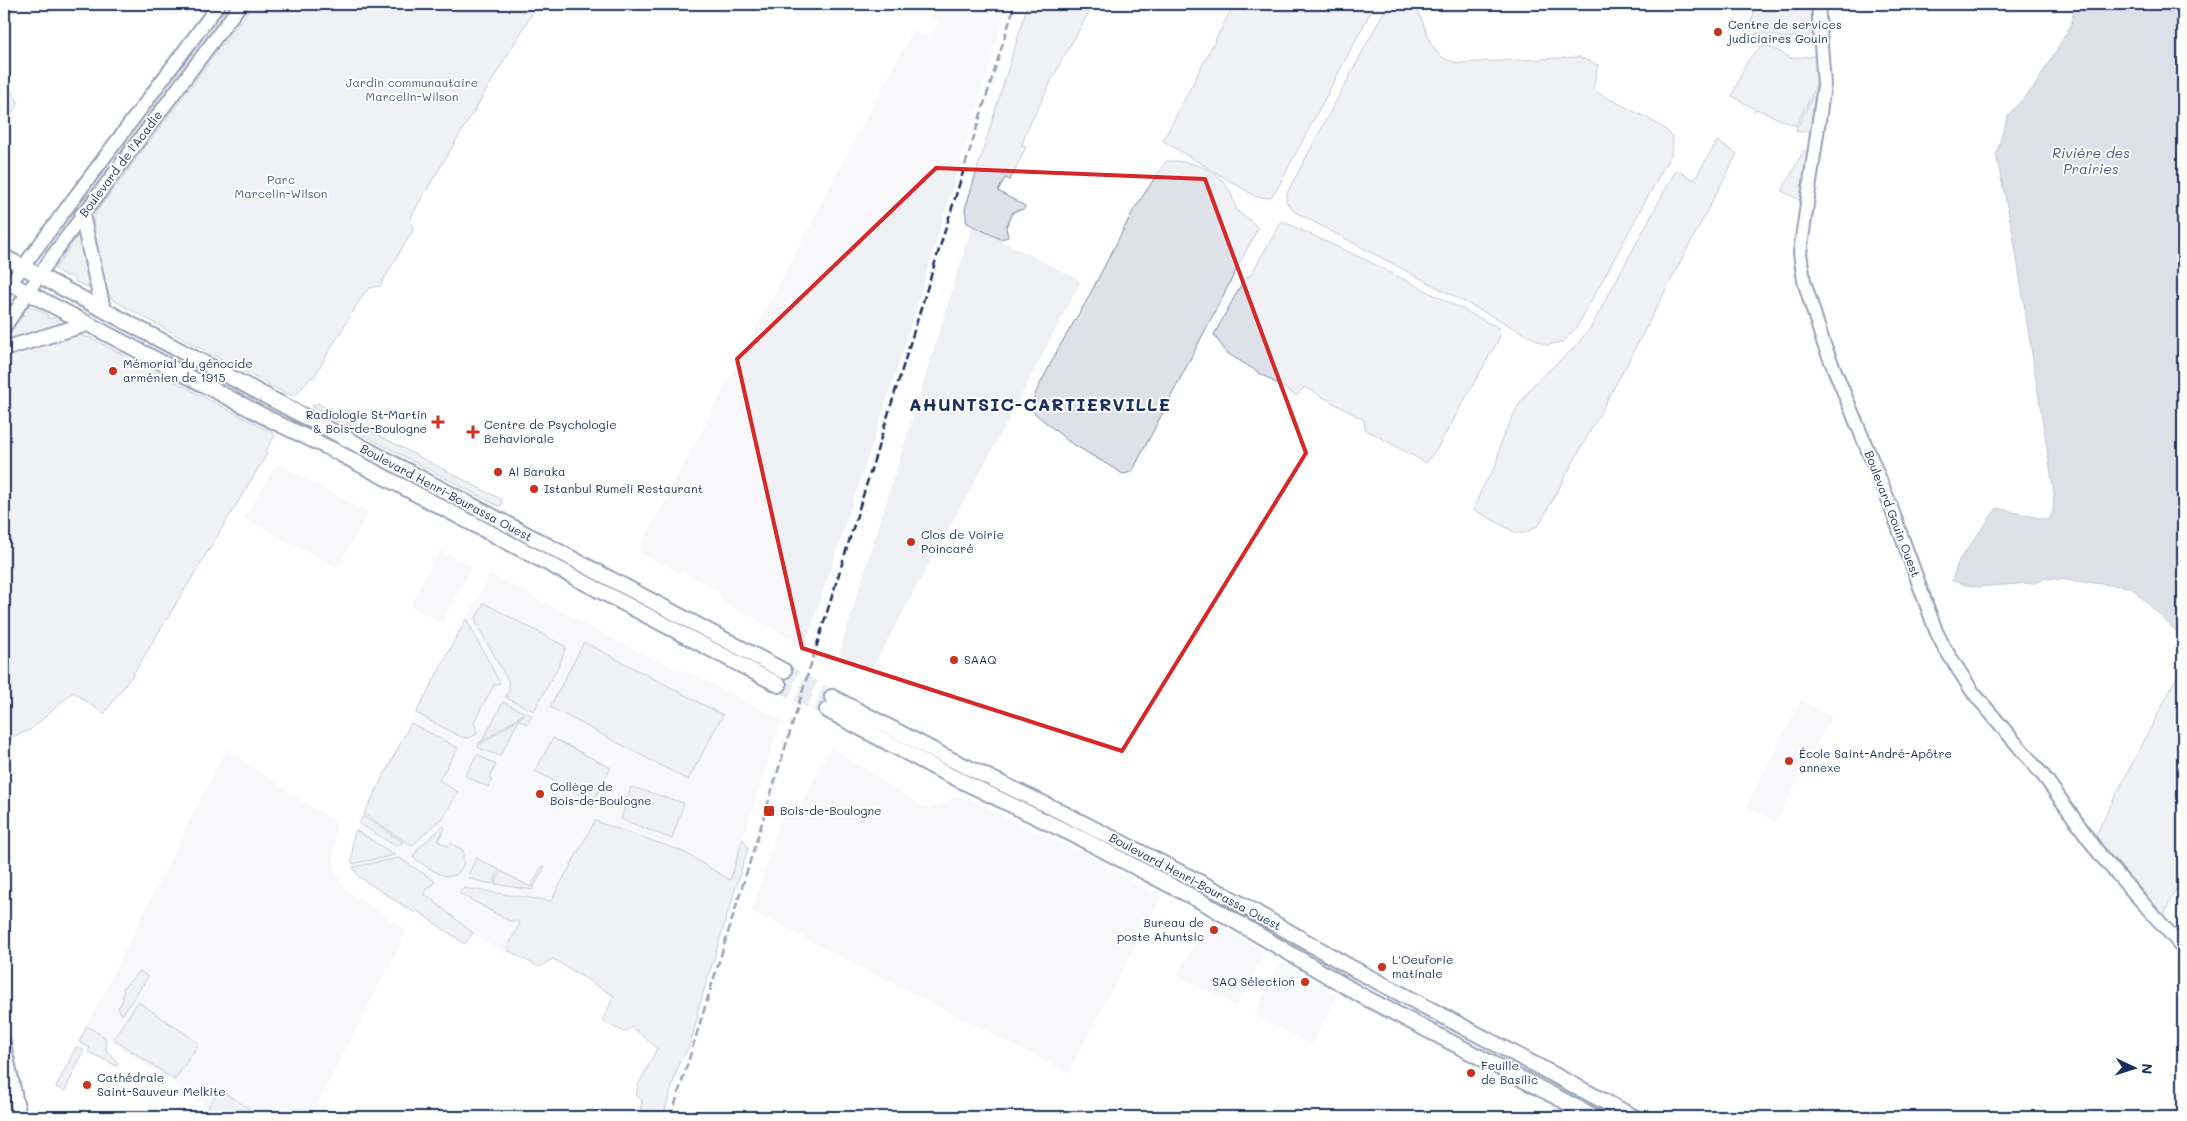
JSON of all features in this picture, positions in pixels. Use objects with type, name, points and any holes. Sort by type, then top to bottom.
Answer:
[{"type":"main road","points":[[82,215],[103,308]]},
{"type":"main road","name":"Boulevard Henri-Bourassa Ouest","points":[[4,257],[784,671]]},
{"type":"main road","name":"Boulevard Henri-Bourassa Ouest","points":[[6,285],[26,292],[331,449],[779,685]]},
{"type":"main road","points":[[4,349],[87,324]]},
{"type":"main road","name":"Boulevard Henri-Bourassa Ouest","points":[[1595,1117],[1364,997],[1289,953],[1271,940],[1206,904],[1088,842],[952,776],[829,704],[1051,807],[1227,896],[1352,968],[1634,1117]]},
{"type":"street","name":"Boulevard de l'Acadie","points":[[6,285],[22,267],[219,4]]},
{"type":"street","name":"Boulevard de l'Acadie","points":[[4,328],[38,275],[241,4]]},
{"type":"street","name":"Boulevard Gouin Ouest","points":[[1818,4],[1824,85],[1800,253],[1804,282],[1826,350],[1889,502],[1936,631],[1960,674],[1985,708],[2046,779],[2106,862],[2183,948]]},
{"type":"street","points":[[4,1043],[20,1117]]},
{"type":"highlighted area","points":[[936,168],[1205,179],[1306,453],[1122,751],[802,648],[737,359]]},
{"type":"shaded area","points":[[937,4],[1008,4],[902,354],[805,646],[724,602],[719,591],[683,571],[679,572],[638,552],[913,30],[930,39],[938,22],[931,16]]},
{"type":"shaded area","points":[[972,226],[1081,281],[1004,428],[871,670],[855,659],[850,660],[839,654]]},
{"type":"shaded area","points":[[277,464],[368,512],[338,568],[244,518]]},
{"type":"shaded area","points":[[440,550],[472,567],[442,623],[410,606]]},
{"type":"shaded area","name":"Collège de Bois-de-Boulogne","points":[[489,576],[495,576],[644,655],[705,680],[781,720],[730,880],[686,853],[614,996],[553,959],[539,967],[509,951],[507,954],[481,939],[425,894],[415,913],[359,877],[352,864],[354,834]]},
{"type":"shaded area","name":"École Saint-André-Apôtre annexe","points":[[1801,700],[1831,717],[1776,822],[1746,806]]},
{"type":"shaded area","points":[[831,747],[923,807],[930,808],[940,805],[954,797],[972,800],[1033,832],[1078,850],[1161,897],[1068,1073],[752,911],[786,802],[801,806]]},
{"type":"shaded area","points":[[226,749],[314,809],[336,821],[334,860],[335,872],[341,883],[349,892],[407,931],[311,1117],[223,1117],[87,1026]]},
{"type":"shaded area","points":[[1209,920],[1261,950],[1264,954],[1236,1006],[1177,975],[1206,922]]},
{"type":"shaded area","points":[[1284,963],[1328,988],[1327,991],[1335,993],[1337,996],[1312,1045],[1254,1015],[1279,965]]},
{"type":"green space","points":[[227,4],[233,4],[82,204],[93,182]]},
{"type":"green space","name":"Parc Marcelin-Wilson","points":[[253,4],[538,4],[414,211],[411,219],[413,230],[380,286],[370,288],[364,293],[313,378],[311,377],[298,393],[291,396],[113,300],[102,276],[93,232],[94,220],[100,207]]},
{"type":"green space","points":[[1028,4],[1094,4],[1064,56],[1026,132],[1022,145],[1026,147],[1010,180],[1005,178],[998,191],[1025,206],[1024,209],[1013,212],[1006,227],[1008,237],[1000,239],[967,223],[965,209]]},
{"type":"green space","points":[[1234,4],[1375,4],[1277,189],[1270,198],[1257,197],[1163,141]]},
{"type":"green space","points":[[1388,4],[1412,4],[1423,22],[1434,48],[1439,55],[1447,60],[1459,63],[1579,57],[1598,65],[1593,88],[1596,92],[1648,119],[1671,135],[1673,142],[1671,154],[1577,327],[1563,342],[1546,345],[1295,212],[1286,202],[1287,193]]},
{"type":"green space","points":[[1753,4],[1812,4],[1815,29],[1812,35],[1785,38],[1760,33],[1750,37],[1745,33],[1754,15]]},
{"type":"green space","points":[[1767,45],[1791,58],[1817,56],[1817,85],[1796,126],[1756,109],[1754,112],[1755,109],[1732,96],[1749,59],[1760,48]]},
{"type":"green space","points":[[4,89],[10,91],[18,101],[18,105],[4,124]]},
{"type":"green space","points":[[1813,97],[1815,98],[1810,130],[1808,132],[1797,132],[1796,130]]},
{"type":"green space","points":[[1717,141],[1737,154],[1629,360],[1539,525],[1525,533],[1516,533],[1473,509],[1484,485],[1496,466],[1501,441],[1518,406],[1534,384],[1575,347],[1591,327],[1676,170],[1694,180]]},
{"type":"green space","points":[[1804,150],[1807,153],[1800,200],[1782,191]]},
{"type":"green space","points":[[1166,161],[1200,166],[1216,175],[1230,190],[1237,210],[1258,228],[1132,472],[1123,474],[1068,441],[1031,410],[1035,394],[1058,349],[1087,300],[1133,211]]},
{"type":"green space","points":[[1282,221],[1370,262],[1499,328],[1500,337],[1438,447],[1426,463],[1365,429],[1364,420],[1304,387],[1297,396],[1227,353],[1214,335],[1244,279],[1250,276]]},
{"type":"green space","points":[[79,234],[93,290],[55,269]]},
{"type":"green space","points":[[28,305],[48,315],[47,318],[54,318],[64,324],[5,343],[19,317],[21,318],[24,315],[22,314]]},
{"type":"green space","points":[[77,335],[91,338],[273,433],[275,436],[265,452],[267,454],[131,678],[104,714],[73,692],[30,730],[4,740],[4,357]]},
{"type":"green space","points":[[317,403],[502,500],[502,505],[498,506],[318,411],[319,409],[315,407],[314,409],[312,406]]},
{"type":"green space","points":[[484,603],[566,647],[560,663],[534,711],[508,699],[508,696],[505,698],[510,689],[508,680],[476,623],[476,618]]},
{"type":"green space","points":[[466,619],[500,683],[494,685],[474,721],[477,734],[469,738],[461,737],[416,713]]},
{"type":"green space","points":[[584,642],[723,715],[688,780],[550,707]]},
{"type":"green space","points":[[2183,665],[2183,875],[2163,916],[2095,836]]},
{"type":"green space","points":[[503,702],[525,713],[478,744],[484,738]]},
{"type":"green space","points":[[527,713],[532,716],[527,724],[519,720],[500,756],[479,748],[478,746]]},
{"type":"green space","points":[[411,723],[458,748],[439,780],[458,792],[443,818],[412,846],[364,814]]},
{"type":"green space","points":[[553,738],[611,768],[593,802],[535,771]]},
{"type":"green space","points":[[477,754],[496,765],[489,778],[492,780],[488,787],[465,776]]},
{"type":"green space","points":[[631,787],[684,803],[672,839],[621,819]]},
{"type":"green space","points":[[363,816],[403,842],[397,847],[359,823]]},
{"type":"green space","points":[[595,821],[682,851],[730,880],[743,839],[748,848],[697,1013],[698,1017],[691,1040],[687,1051],[680,1060],[663,1117],[639,1117],[642,1101],[636,1095],[638,1086],[657,1048],[632,1027],[624,1032],[602,1021],[614,996],[553,959],[539,967],[509,951],[508,946],[520,924],[516,921],[509,921],[459,893],[464,888],[551,901]]},
{"type":"green space","points":[[443,826],[445,828],[438,841],[448,846],[450,843],[463,850],[463,865],[459,872],[453,876],[439,874],[413,857],[418,849]]},
{"type":"green space","points":[[356,830],[395,855],[352,864],[353,838]]},
{"type":"green space","points":[[477,857],[499,870],[493,884],[470,879],[469,872]]},
{"type":"green space","points":[[399,858],[435,881],[431,886],[427,887],[425,894],[473,933],[465,944],[416,910],[415,913],[359,877],[353,867]]},
{"type":"green space","points":[[542,866],[545,867],[532,890],[495,884],[501,871],[531,887]]},
{"type":"green space","points":[[140,971],[148,977],[122,1015],[118,1008],[123,1000],[123,988]]},
{"type":"green space","points":[[138,1002],[199,1043],[175,1080],[113,1039]]},
{"type":"green space","points":[[87,1026],[106,1038],[106,1050],[119,1064],[117,1066],[88,1052],[90,1048],[79,1042]]},
{"type":"green space","points":[[76,1047],[84,1050],[65,1091],[56,1087]]},
{"type":"green space","points":[[220,1090],[259,1115],[257,1117],[223,1117],[208,1107]]},
{"type":"water","name":"Rivière des Prairies","points":[[2075,4],[2183,4],[2183,638],[2131,587],[2047,578],[2034,583],[1975,587],[1952,581],[1959,560],[1997,508],[2048,520],[2053,512],[2054,493],[2013,234],[1996,155],[2008,115],[2035,86],[2071,25]]},
{"type":"tunnel","points":[[784,671],[832,697]]},
{"type":"tunnel","points":[[779,685],[827,710]]},
{"type":"railway","points":[[671,1117],[1015,4]]},
{"type":"place","name":"Centre de services judiciaires Gouin","points":[[1718,32]]},
{"type":"place","name":"Mémorial du génocide arménien de 1915","points":[[113,371]]},
{"type":"place","name":"Radiologie St-Martin & Bois-de-Boulogne","points":[[438,422]]},
{"type":"place","name":"Centre de Psychologie Behaviorale","points":[[473,432]]},
{"type":"place","name":"Al Baraka","points":[[498,472]]},
{"type":"place","name":"Istanbul Rumeli Restaurant","points":[[534,489]]},
{"type":"place","name":"Clos de Voirie Poincaré","points":[[911,542]]},
{"type":"place","name":"SAAQ","points":[[954,660]]},
{"type":"place","name":"École Saint-André-Apôtre annexe","points":[[1789,761]]},
{"type":"place","name":"Collège de Bois-de-Boulogne","points":[[540,794]]},
{"type":"place","name":"Bois-de-Boulogne","points":[[769,811]]},
{"type":"place","name":"Bureau de poste Ahuntsic","points":[[1214,930]]},
{"type":"place","name":"L'Oeuforie matinale","points":[[1382,967]]},
{"type":"place","name":"SAQ Sélection","points":[[1305,982]]},
{"type":"place","name":"Feuille de Basilic","points":[[1471,1073]]},
{"type":"place","name":"Cathédrale Saint-Sauveur Melkite","points":[[87,1085]]},
{"type":"district","name":"AHUNTSIC-CARTIERVILLE","points":[[1040,405]]},
{"type":"park label","name":"Jardin communautaire Marcelin-Wilson","points":[[412,90]]}]
